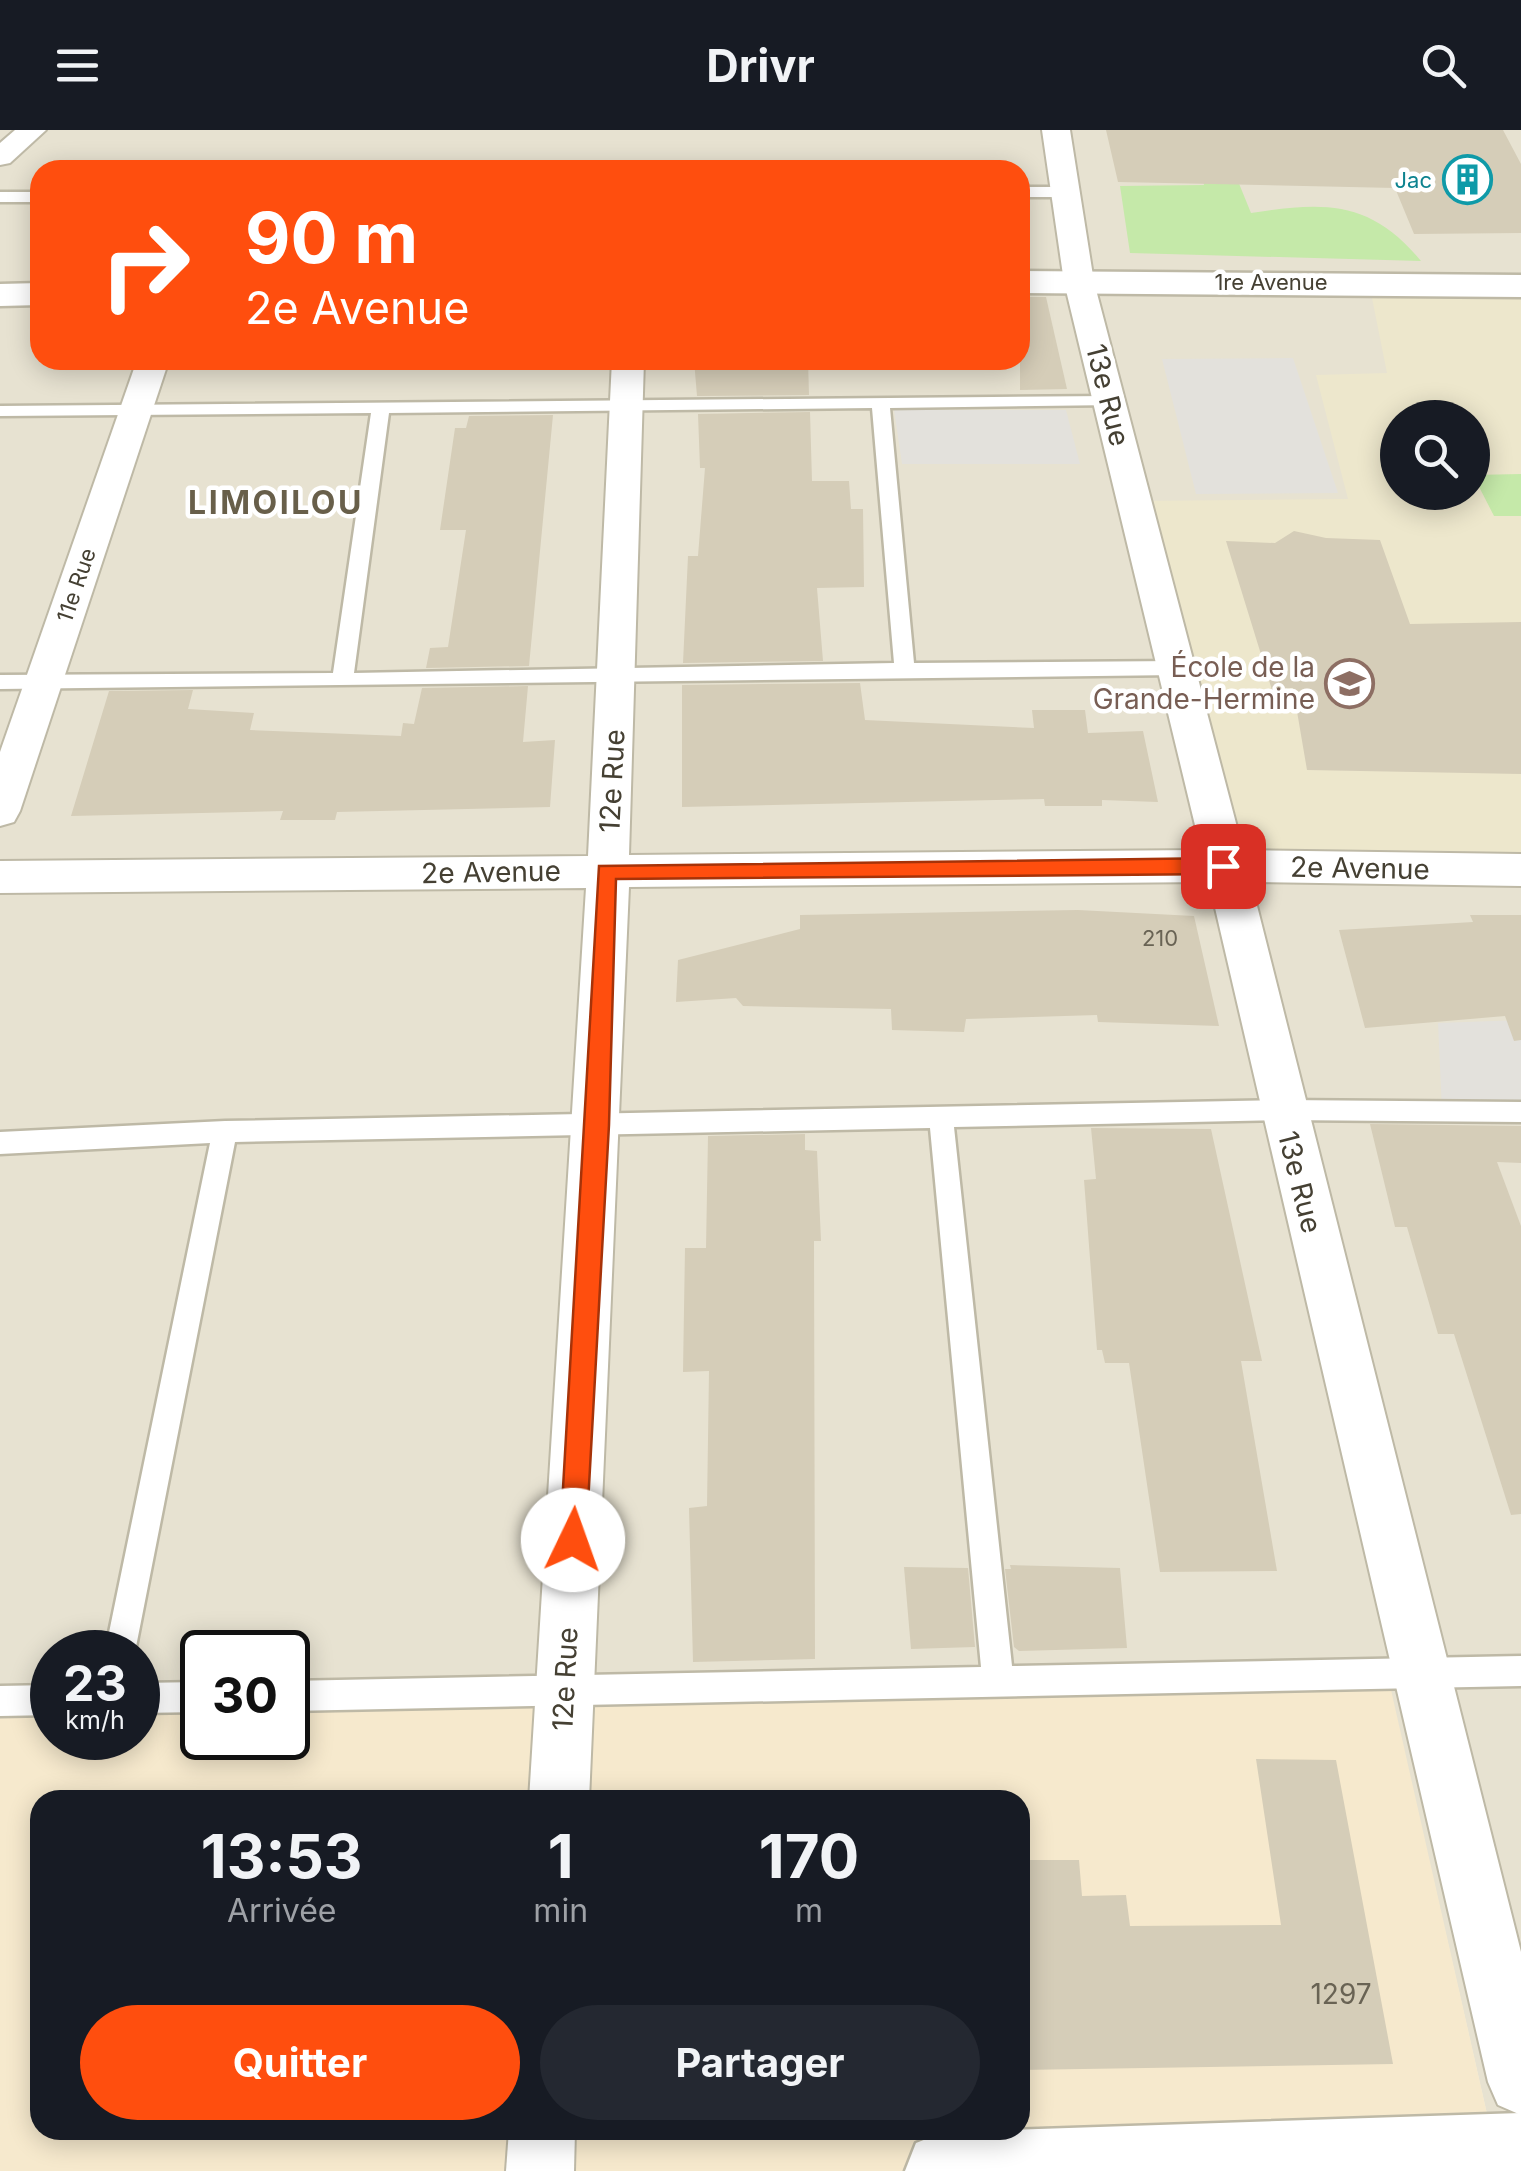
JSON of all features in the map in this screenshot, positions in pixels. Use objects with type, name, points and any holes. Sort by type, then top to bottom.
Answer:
[{"type":"street","points":[[0,157],[32,130]]},
{"type":"street","name":"13e Rue","points":[[1056,130],[1062,192],[1079,282],[1178,668],[1282,1110],[1521,2082]]},
{"type":"street","name":"1re Avenue","points":[[1030,282],[1521,286]]},
{"type":"street","points":[[0,295],[30,294]]},
{"type":"street","name":"11e Rue","points":[[0,810],[150,370]]},
{"type":"street","name":"12e Rue","points":[[559,1790],[598,1125],[628,370]]},
{"type":"street","name":"2e Avenue","points":[[0,878],[1223,866],[1521,870]]},
{"type":"street","points":[[540,2171],[542,2140]]},
{"type":"street","points":[[944,2171],[1521,2152]]},
{"type":"lane","points":[[1030,192],[1062,192]]},
{"type":"lane","points":[[0,197],[30,197]]},
{"type":"lane","points":[[0,411],[1110,401]]},
{"type":"lane","points":[[343,677],[381,406]]},
{"type":"lane","points":[[881,406],[904,667]]},
{"type":"lane","points":[[0,682],[618,678],[904,667],[1178,668]]},
{"type":"lane","points":[[0,1142],[225,1132],[1282,1110],[1521,1112]]},
{"type":"lane","points":[[941,1118],[998,1681]]},
{"type":"lane","points":[[124,1630],[225,1132]]},
{"type":"lane","points":[[310,1696],[1521,1671]]},
{"type":"lane","points":[[0,1701],[30,1700]]},
{"type":"shaded area","points":[[0,130],[1521,130],[1521,2171],[1500,2171],[1383,1659],[310,1688],[310,1630],[180,1630],[180,1692],[160,1692],[160,1630],[30,1630],[30,1695],[0,1696]]},
{"type":"shaded area","name":"École de la Grande-Hermine","points":[[1369,283],[1521,286],[1521,873],[1223,866],[1134,501],[1348,499],[1316,375],[1387,373]]},
{"type":"shaded area","points":[[1293,358],[1338,493],[1196,494],[1162,359]]},
{"type":"shaded area","points":[[894,410],[1066,410],[1080,464],[902,464]]},
{"type":"shaded area","points":[[1521,1020],[1521,1111],[1442,1111],[1438,1023]]},
{"type":"shaded area","points":[[1384,1659],[1500,2171],[0,2171],[0,1696],[30,1695],[30,1760],[160,1760],[160,1692],[180,1692],[180,1760],[310,1760],[310,1688]]},
{"type":"green space","points":[[1197,155],[1229,159],[1251,213],[1301,207],[1344,210],[1383,226],[1421,261],[1130,253],[1120,186],[1204,185]]},
{"type":"green space","points":[[1521,474],[1521,516],[1494,516],[1490,508],[1490,475]]},
{"type":"building","points":[[1106,130],[1503,130],[1521,164],[1521,233],[1414,234],[1395,188],[1118,182]]},
{"type":"building","points":[[1030,297],[1046,297],[1067,389],[1020,390],[1020,370],[1030,370]]},
{"type":"building","points":[[695,370],[808,370],[809,395],[697,396]]},
{"type":"building","points":[[810,412],[812,481],[849,481],[851,509],[863,509],[864,587],[817,588],[823,661],[683,663],[688,556],[698,556],[705,468],[700,468],[698,414]]},
{"type":"building","points":[[553,415],[529,666],[426,668],[430,648],[448,647],[466,530],[440,530],[455,428],[466,428],[469,416]]},
{"type":"building","points":[[1294,531],[1326,538],[1380,540],[1410,624],[1521,622],[1521,774],[1307,770],[1293,688],[1272,690],[1226,541],[1275,543]]},
{"type":"building","points":[[860,683],[865,720],[1034,728],[1032,710],[1085,710],[1088,733],[1143,731],[1158,802],[1102,800],[1102,806],[1045,806],[1044,799],[682,807],[682,685]]},
{"type":"building","points":[[528,686],[523,742],[555,740],[550,807],[337,812],[335,820],[280,820],[283,811],[71,816],[109,691],[193,690],[188,709],[254,713],[250,730],[401,736],[403,723],[414,724],[422,688]]},
{"type":"building","points":[[1078,910],[1194,916],[1219,1026],[1098,1022],[1097,1015],[966,1019],[964,1032],[892,1030],[891,1009],[743,1006],[736,998],[676,1002],[678,960],[800,929],[800,915]]},
{"type":"building","points":[[1470,915],[1521,915],[1521,1040],[1514,1041],[1505,1016],[1365,1028],[1339,930],[1473,922]]},
{"type":"building","points":[[1370,1124],[1521,1126],[1521,1163],[1497,1162],[1521,1226],[1521,1514],[1511,1515],[1454,1334],[1438,1334],[1407,1227],[1395,1227]]},
{"type":"building","points":[[1091,1128],[1211,1129],[1262,1361],[1241,1361],[1277,1571],[1160,1572],[1129,1363],[1105,1363],[1102,1350],[1097,1350],[1084,1180],[1096,1179]]},
{"type":"building","points":[[805,1134],[805,1150],[817,1151],[821,1241],[814,1241],[815,1659],[693,1662],[689,1508],[707,1506],[709,1371],[683,1372],[685,1248],[706,1248],[708,1136]]},
{"type":"building","points":[[1010,1565],[1120,1568],[1127,1648],[1019,1651],[1014,1647],[1005,1569],[1011,1569]]},
{"type":"building","points":[[904,1567],[968,1568],[975,1647],[911,1649]]},
{"type":"building","points":[[1256,1759],[1336,1760],[1393,2064],[1030,2070],[1030,1860],[1079,1860],[1082,1896],[1126,1895],[1130,1926],[1281,1925]]},
{"type":"place","name":"Jac","points":[[1467,180]]},
{"type":"place","name":"École de la Grande-Hermine","points":[[1350,683]]},
{"type":"district","name":"LIMOILOU","points":[[276,502]]},
{"type":"route","points":[[573,1540],[598,1125],[606,871],[1223,866]]}]
